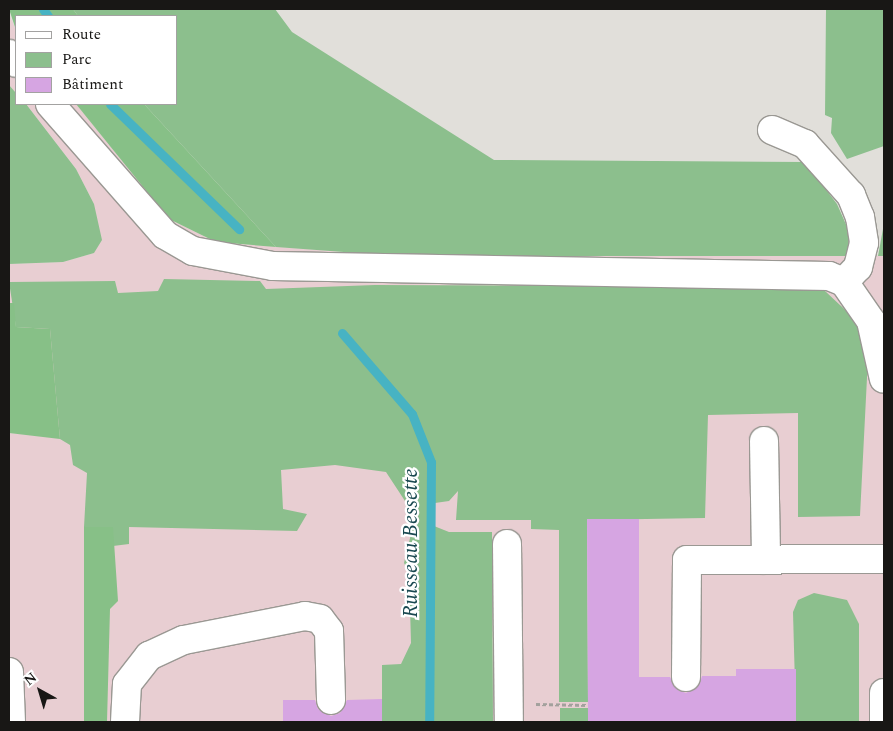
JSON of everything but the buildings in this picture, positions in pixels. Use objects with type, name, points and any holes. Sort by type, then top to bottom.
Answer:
[{"type":"lane","points":[[51,105],[165,235],[193,251],[231,261],[283,267],[804,274],[844,282],[871,321],[884,380]]},
{"type":"lane","points":[[772,130],[805,144],[851,195],[864,243],[858,267],[844,282]]},
{"type":"lane","points":[[764,441],[766,560]]},
{"type":"lane","points":[[507,544],[509,722]]},
{"type":"lane","points":[[686,677],[688,560],[884,559]]},
{"type":"lane","points":[[125,722],[129,679],[150,656],[184,640],[305,616],[320,619],[329,631],[331,700]]},
{"type":"lane","points":[[9,672],[11,722]]},
{"type":"lane","points":[[884,693],[884,722]]},
{"type":"path","points":[[560,704],[588,705]]},
{"type":"shaded area","points":[[9,14],[15,28],[15,92],[9,85]]},
{"type":"shaded area","points":[[27,105],[77,105],[169,219],[216,242],[398,256],[884,256],[884,722],[9,722],[9,433],[60,438],[14,303],[9,303],[9,264],[63,262],[94,253],[94,204],[76,169]]},
{"type":"green space","points":[[9,9],[73,9],[77,15],[15,15],[15,27]]},
{"type":"green space","points":[[73,9],[275,9],[292,32],[494,160],[805,162],[837,204],[848,229],[849,256],[398,256],[276,247],[145,105],[178,105],[178,15],[77,15]]},
{"type":"green space","points":[[826,9],[884,9],[884,146],[847,159],[831,133],[832,118],[825,115]]},
{"type":"green space","points":[[9,85],[15,92],[15,105],[27,105],[76,169],[94,204],[102,240],[94,253],[63,262],[9,264]]},
{"type":"green space","points":[[77,105],[145,105],[276,247],[216,242],[169,219]]},
{"type":"green space","points":[[883,229],[884,256],[878,256]]},
{"type":"green space","points":[[164,279],[260,281],[266,289],[375,285],[809,287],[825,291],[856,320],[868,358],[860,516],[798,517],[798,413],[708,415],[705,518],[587,520],[588,702],[559,702],[559,530],[531,529],[531,520],[456,520],[458,491],[449,501],[435,503],[434,526],[449,532],[492,532],[493,722],[382,722],[382,665],[401,664],[411,643],[409,572],[404,563],[411,534],[405,501],[386,472],[335,465],[281,470],[283,509],[307,514],[297,531],[129,527],[129,544],[113,546],[113,527],[84,527],[87,473],[73,465],[70,445],[60,439],[50,329],[16,327],[9,282],[115,281],[118,293],[158,291]]},
{"type":"green space","points":[[9,303],[14,303],[16,327],[50,329],[60,439],[9,433]]},
{"type":"green space","points":[[84,527],[113,527],[118,601],[110,609],[107,722],[84,722]]},
{"type":"green space","points":[[814,593],[847,600],[859,624],[859,722],[796,722],[793,612],[798,600]]},
{"type":"green space","points":[[560,708],[588,708],[588,721],[640,722],[560,722]]},
{"type":"waterway","name":"Ruisseau Bessette","points":[[43,9],[47,15]]},
{"type":"waterway","name":"Ruisseau Bessette","points":[[111,105],[239,229]]},
{"type":"waterway","name":"Ruisseau Bessette","points":[[342,333],[412,414],[431,462],[429,722]]}]
